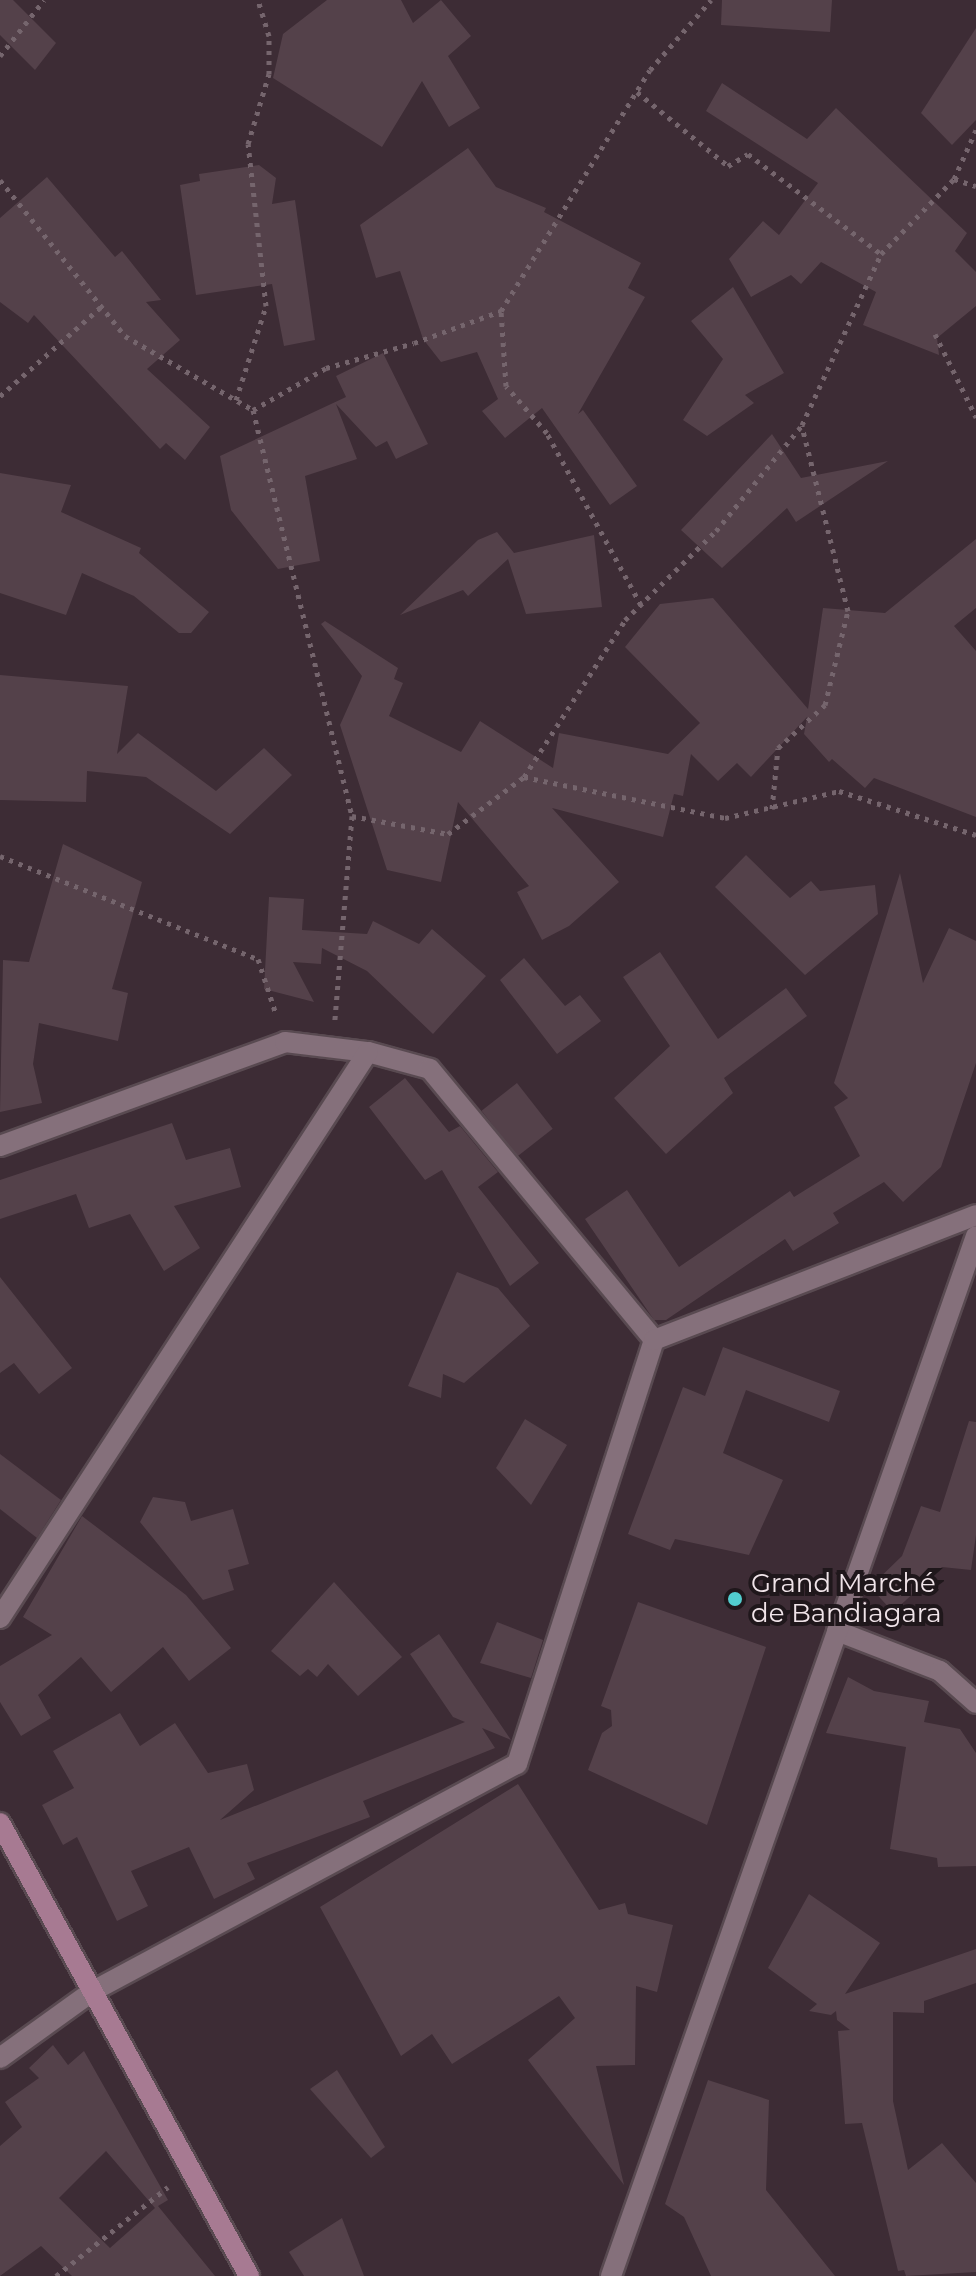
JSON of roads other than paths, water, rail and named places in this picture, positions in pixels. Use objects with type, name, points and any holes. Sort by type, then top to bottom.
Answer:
[{"type":"main road","points":[[0,1823],[249,2276]]},
{"type":"street","points":[[0,1146],[285,1042],[368,1052],[430,1069],[654,1340]]},
{"type":"street","points":[[0,1618],[368,1052]]},
{"type":"street","points":[[654,1340],[976,1215]]},
{"type":"street","points":[[611,2276],[976,1236]]},
{"type":"street","points":[[0,2058],[93,1991],[517,1764],[654,1340]]},
{"type":"street","points":[[837,1631],[940,1671],[976,1703]]},
{"type":"place","name":"Grand Marché de Bandiagara","points":[[735,1599]]}]
